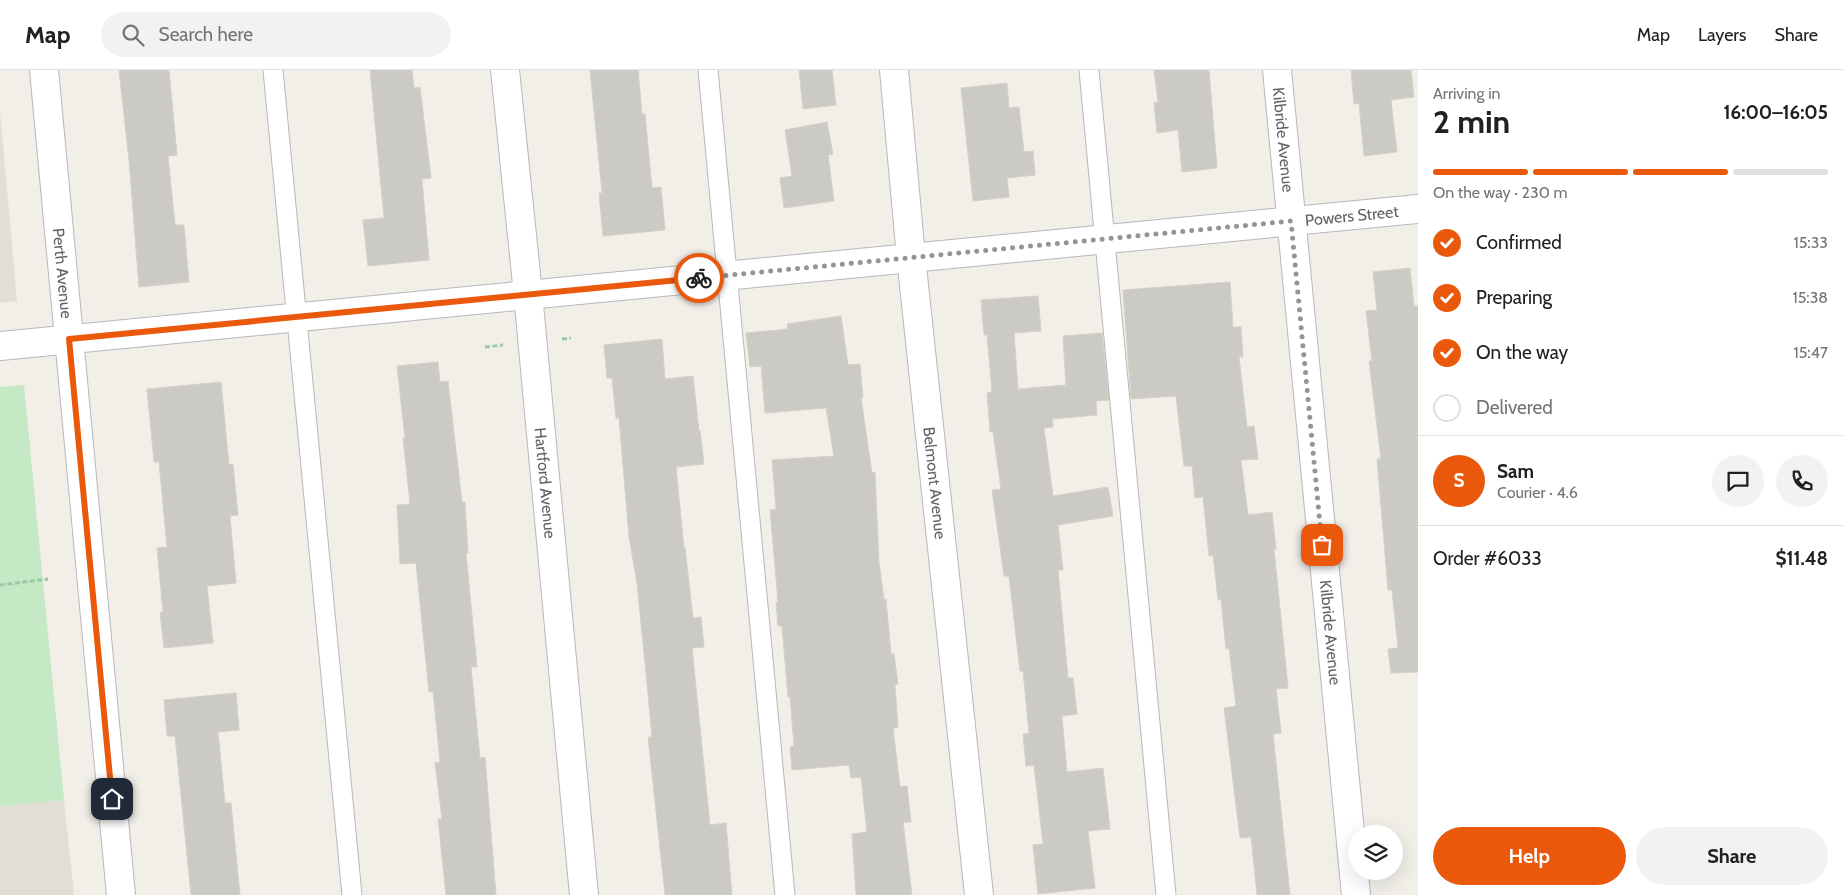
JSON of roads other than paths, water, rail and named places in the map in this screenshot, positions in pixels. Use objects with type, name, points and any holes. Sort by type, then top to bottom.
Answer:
[{"type":"street","name":"Perth Avenue","points":[[44,70],[121,895]]},
{"type":"street","name":"Hartford Avenue","points":[[505,70],[528,294],[584,895]]},
{"type":"street","name":"Belmont Avenue","points":[[894,70],[911,257],[979,895]]},
{"type":"street","name":"Kilbride Avenue","points":[[1277,70],[1356,895]]},
{"type":"street","name":"Powers Street","points":[[0,346],[1418,209]]},
{"type":"lane","points":[[274,70],[352,895]]},
{"type":"lane","points":[[708,70],[785,895]]},
{"type":"lane","points":[[1089,70],[1166,895]]}]
